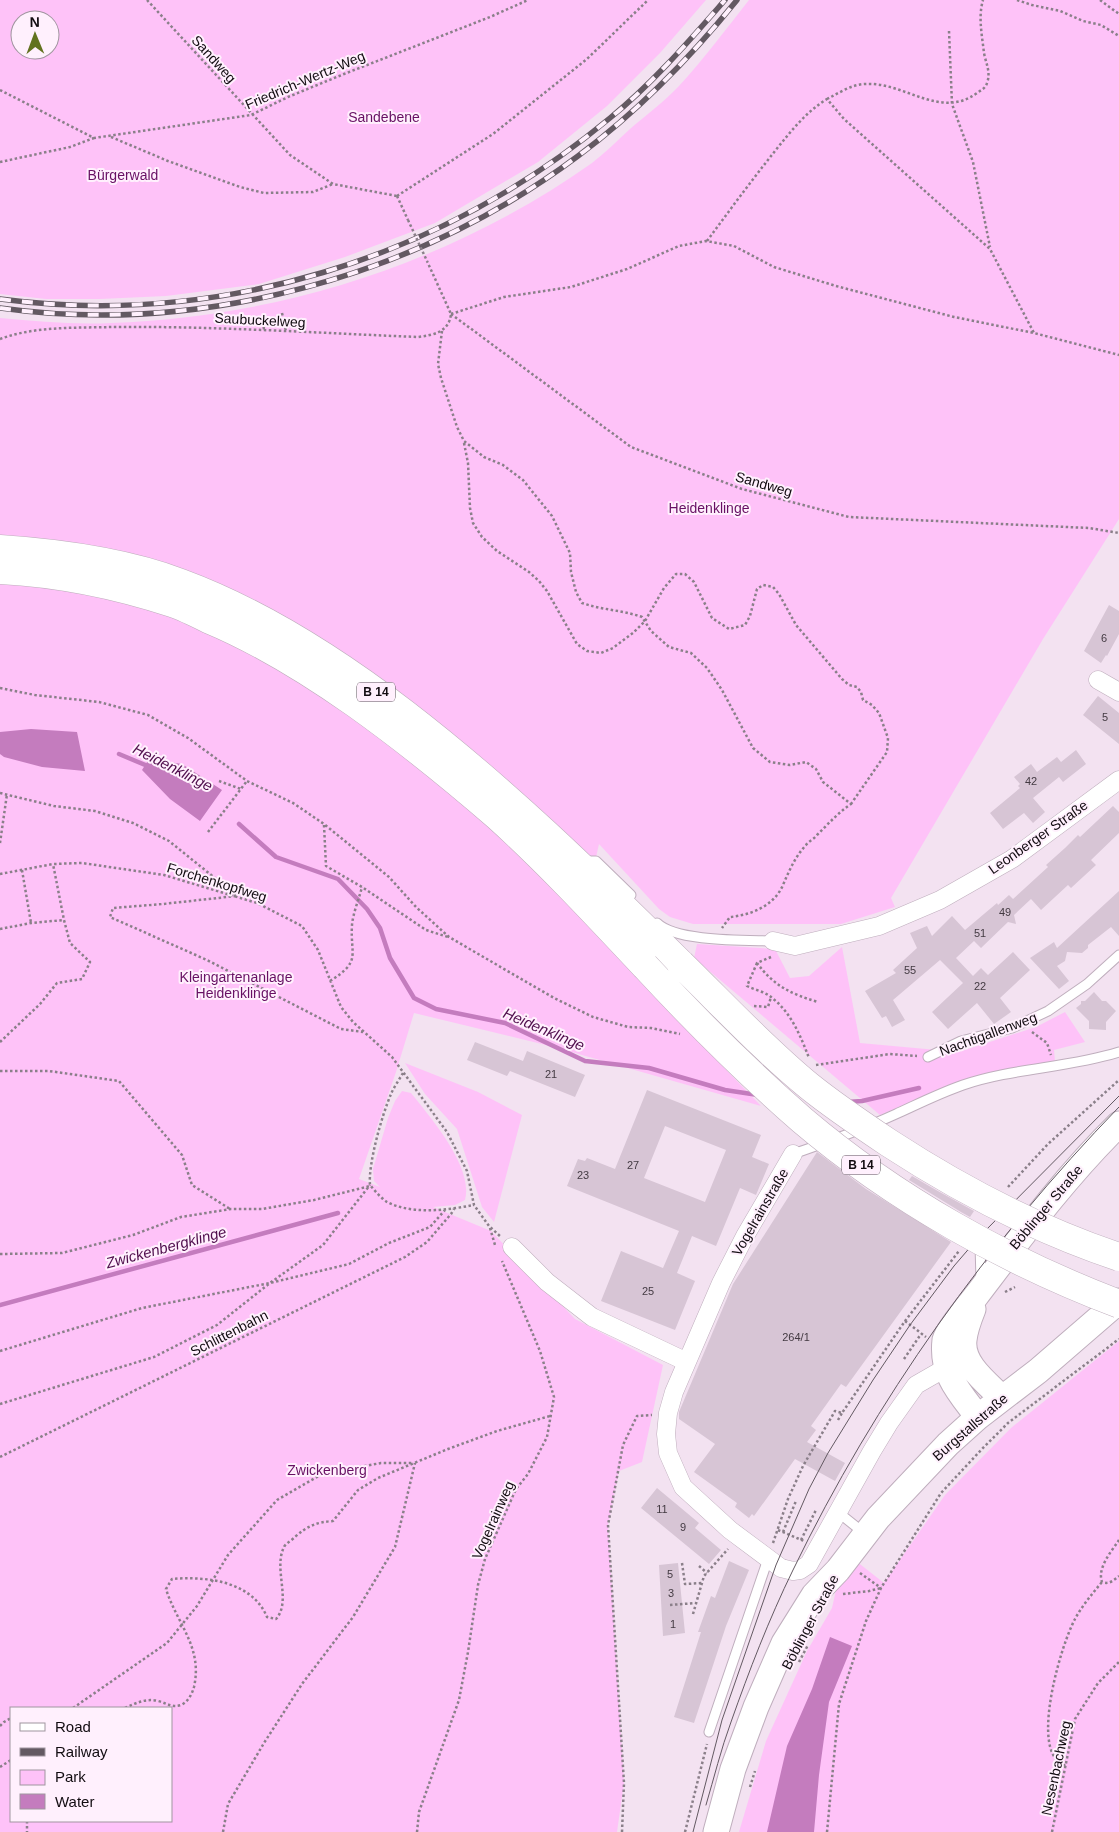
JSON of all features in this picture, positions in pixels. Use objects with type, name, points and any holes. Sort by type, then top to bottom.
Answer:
[{"type":"highway","name":"B 14","points":[[0,550],[54,554],[124,567],[179,582],[227,601],[312,648],[374,690],[475,770],[576,861],[759,1040],[809,1086],[869,1130],[921,1164],[988,1202],[1050,1231],[1119,1257]]},
{"type":"highway","name":"B 14","points":[[0,570],[50,575],[119,589],[173,604],[250,637],[324,682],[436,765],[484,805],[562,878],[748,1072],[804,1121],[851,1158],[903,1194],[965,1232],[1037,1269],[1119,1303]]},
{"type":"main road","name":"Böblinger Straße","points":[[978,1417],[950,1380],[956,1362],[944,1353],[946,1337],[1044,1208],[1119,1124]]},
{"type":"main road","name":"Burgstallstraße","points":[[838,1570],[866,1534],[914,1479],[978,1417],[1038,1371],[1119,1303]]},
{"type":"main road","points":[[956,1362],[971,1366],[1002,1398]]},
{"type":"main road","name":"Böblinger Straße","points":[[716,1832],[730,1778],[745,1734],[777,1658],[798,1618],[814,1595],[838,1570]]},
{"type":"main road","name":"Böblinger Straße","points":[[727,1832],[741,1780],[756,1736],[780,1677],[824,1601],[838,1570]]},
{"type":"street","points":[[1098,680],[1119,692]]},
{"type":"street","name":"Leonberger Straße","points":[[773,941],[795,946],[879,926],[940,900],[1012,859],[1119,780]]},
{"type":"street","name":"Vogelrainstraße","points":[[768,1559],[739,1537],[683,1487],[668,1453],[666,1434],[668,1413],[674,1392],[721,1283],[741,1244],[793,1154]]},
{"type":"street","points":[[512,1247],[547,1282],[592,1318],[687,1362]]},
{"type":"street","name":"Böblinger Straße","points":[[768,1559],[781,1568],[793,1571],[800,1570],[809,1564],[889,1424],[916,1385],[956,1362]]},
{"type":"lane","points":[[576,861],[596,861],[636,901]]},
{"type":"lane","name":"Leonberger Straße","points":[[649,914],[662,928],[693,936],[773,941]]},
{"type":"lane","name":"Nachtigallenweg","points":[[928,1057],[961,1041],[1012,1028],[1048,1011],[1087,984],[1119,955]]},
{"type":"lane","name":"Vogelrainstraße","points":[[793,1154],[964,1085],[995,1076],[1098,1058],[1119,1052]]},
{"type":"lane","points":[[979,1231],[980,1290]]},
{"type":"lane","points":[[839,1513],[866,1534]]},
{"type":"lane","points":[[709,1732],[768,1559]]},
{"type":"path","name":"Sandweg","points":[[147,0],[290,155],[333,184],[397,196]]},
{"type":"path","name":"Friedrich-Wertz-Weg","points":[[0,162],[70,147],[94,138],[252,115],[288,97],[490,17],[528,0]]},
{"type":"path","points":[[648,0],[587,59],[493,134],[397,196],[451,314],[450,320],[442,331],[438,364],[456,427],[464,441],[468,463],[470,508],[473,524],[482,537],[497,550],[539,581],[547,591],[577,644],[587,651],[601,653],[613,648],[645,621],[664,588],[676,574],[685,574],[694,582],[712,618],[729,629],[745,625],[750,616],[757,589],[763,586],[773,587],[796,624],[830,667],[848,685],[857,687],[861,692],[862,700],[872,705],[878,713],[888,738],[887,752],[851,804],[806,845],[787,872],[783,886],[774,898],[763,908],[747,916],[730,917],[722,929],[720,938]]},
{"type":"path","points":[[706,241],[754,177],[799,122],[813,108],[827,99],[855,85],[866,84],[884,85],[928,100],[952,104],[971,97],[986,86],[989,75],[984,54],[980,13],[983,0]]},
{"type":"path","points":[[1017,0],[1060,11],[1083,21],[1101,25],[1119,36]]},
{"type":"path","points":[[1100,0],[1119,14]]},
{"type":"path","points":[[949,32],[952,104],[973,162],[990,249],[1034,333]]},
{"type":"path","points":[[0,90],[94,138]]},
{"type":"path","points":[[827,99],[844,119],[990,249]]},
{"type":"path","points":[[110,136],[168,161],[240,187],[264,193],[313,192],[333,184]]},
{"type":"path","points":[[451,314],[504,298],[571,287],[626,269],[679,246],[706,241],[734,246],[774,267],[836,286],[954,317],[1034,333],[1119,354]]},
{"type":"path","points":[[282,312],[286,331]]},
{"type":"path","name":"Sandweg","points":[[451,314],[631,447],[742,489],[849,517],[1089,528],[1119,533]]},
{"type":"path","points":[[264,322],[264,330]]},
{"type":"path","name":"Saubuckelweg","points":[[0,339],[30,331],[93,328],[197,327],[418,337],[442,331]]},
{"type":"path","points":[[464,441],[484,457],[503,465],[523,480],[552,516],[570,553],[571,572],[576,592],[582,603],[642,617],[651,631],[669,647],[692,653],[722,690],[753,748],[770,762],[790,765],[806,762],[816,769],[823,782],[851,804]]},
{"type":"path","points":[[0,688],[35,695],[99,702],[148,715],[188,738],[247,781],[293,803],[324,824],[389,877],[416,907],[449,937],[426,930],[362,887],[326,866],[324,824]]},
{"type":"path","points":[[219,781],[241,789]]},
{"type":"path","points":[[208,832],[247,781]]},
{"type":"path","points":[[0,793],[54,806],[94,812],[133,823],[169,841],[237,896]]},
{"type":"path","points":[[0,843],[7,794]]},
{"type":"path","name":"Forchenkopfweg","points":[[0,874],[54,864],[82,863],[164,875],[257,903],[302,926],[318,950],[341,1007],[353,1022],[392,1057],[447,1132],[467,1171],[474,1205]]},
{"type":"path","points":[[0,1042],[40,1004],[57,984],[82,979],[90,962],[70,943],[54,864]]},
{"type":"path","points":[[22,869],[31,923]]},
{"type":"path","points":[[330,980],[341,974],[351,965],[354,950],[352,924],[362,887]]},
{"type":"path","points":[[237,896],[112,908],[110,917],[207,960],[341,1029],[364,1032]]},
{"type":"path","points":[[0,929],[31,923],[64,920]]},
{"type":"path","points":[[795,946],[757,963],[748,986],[771,997],[784,1009],[801,1038],[812,1065]]},
{"type":"path","points":[[757,963],[766,975],[793,994],[818,1002]]},
{"type":"path","points":[[747,1002],[755,1007],[768,1007],[771,997]]},
{"type":"path","points":[[1020,1025],[1047,1043],[1052,1056]]},
{"type":"path","points":[[0,1071],[49,1071],[119,1081],[182,1155],[192,1185],[231,1210]]},
{"type":"path","points":[[0,1404],[154,1357],[217,1324],[270,1283],[323,1246],[370,1186],[369,1172],[378,1135],[391,1094],[403,1073]]},
{"type":"path","points":[[1002,1194],[1014,1178],[1048,1144],[1119,1080]]},
{"type":"path","points":[[0,1254],[62,1253],[133,1235],[181,1217],[231,1210],[262,1209],[305,1202],[370,1186]]},
{"type":"path","points":[[370,1186],[387,1202],[408,1208],[445,1210],[474,1205],[490,1226],[512,1247]]},
{"type":"path","name":"Schlittenbahn","points":[[0,1457],[405,1257],[427,1242],[454,1209]]},
{"type":"path","points":[[0,1352],[142,1308],[270,1283],[349,1264],[389,1243],[430,1227],[445,1210]]},
{"type":"path","name":"Vogelrainweg","points":[[417,1832],[419,1812],[459,1700],[478,1585],[485,1559],[516,1489],[528,1474],[546,1437],[554,1397],[540,1351],[498,1253],[490,1226]]},
{"type":"path","points":[[838,1420],[905,1321],[963,1246]]},
{"type":"path","points":[[904,1359],[921,1334]]},
{"type":"path","points":[[827,1832],[839,1704],[866,1621],[881,1588],[941,1493],[982,1448],[1008,1423],[1119,1339]]},
{"type":"path","points":[[768,1559],[788,1499],[814,1446],[835,1411],[842,1413]]},
{"type":"path","points":[[622,1832],[624,1783],[608,1525],[622,1445],[638,1416],[668,1413]]},
{"type":"path","points":[[127,1707],[141,1701],[158,1701],[171,1706],[181,1704],[189,1698],[194,1690],[197,1670],[193,1648],[183,1624],[170,1602],[166,1589],[172,1580],[186,1578],[212,1580],[236,1586],[250,1595],[263,1608],[267,1617],[276,1619],[281,1613],[283,1599],[280,1582],[280,1564],[284,1547],[298,1534],[316,1522],[333,1521],[358,1490],[378,1478],[489,1434],[550,1416]]},
{"type":"path","points":[[74,1707],[167,1643],[197,1606],[228,1555],[277,1500],[322,1474],[381,1463],[415,1463]]},
{"type":"path","points":[[224,1832],[228,1804],[264,1743],[302,1684],[353,1617],[395,1547],[415,1463]]},
{"type":"path","points":[[783,1532],[796,1501]]},
{"type":"path","points":[[801,1540],[816,1510]]},
{"type":"path","points":[[778,1530],[801,1540],[820,1545]]},
{"type":"path","points":[[693,1614],[702,1583],[707,1573],[739,1537]]},
{"type":"path","points":[[1066,1766],[1056,1758],[1050,1743],[1049,1720],[1052,1690],[1074,1620],[1102,1582],[1101,1571],[1119,1540]]},
{"type":"path","points":[[682,1563],[685,1584],[702,1583]]},
{"type":"path","points":[[699,1566],[707,1573]]},
{"type":"path","points":[[1102,1582],[1109,1583],[1119,1576]]},
{"type":"path","points":[[837,1597],[881,1588]]},
{"type":"path","points":[[670,1605],[696,1603]]},
{"type":"path","points":[[799,1662],[808,1645]]},
{"type":"path","name":"Nesenbachweg","points":[[1052,1832],[1075,1719],[1098,1683],[1119,1662]]},
{"type":"path","points":[[0,1726],[10,1719]]},
{"type":"path","points":[[685,1832],[709,1732]]},
{"type":"path","points":[[748,1794],[757,1766]]},
{"type":"green space","points":[[0,0],[706,0],[660,53],[607,106],[538,162],[435,223],[345,257],[259,284],[166,296],[46,299],[0,294]]},
{"type":"green space","name":"Heidenklinge","points":[[749,0],[1119,0],[1119,519],[1043,639],[891,898],[895,907],[841,924],[693,924],[670,917],[659,909],[599,844],[582,920],[761,1106],[554,1047],[414,1013],[359,1179],[380,1187],[374,1181],[373,1169],[388,1118],[395,1101],[402,1091],[411,1093],[439,1129],[457,1158],[466,1187],[465,1200],[455,1205],[433,1207],[491,1231],[575,1319],[663,1365],[642,1462],[619,1471],[608,1525],[624,1783],[617,1832],[0,1832],[0,318],[69,323],[111,323],[175,318],[239,309],[302,296],[364,278],[424,256],[482,229],[538,198],[592,163],[679,86]]},
{"type":"green space","points":[[697,944],[775,949],[790,978],[809,976],[842,947],[860,1043],[959,1052],[1036,1027],[1065,1012],[1085,1042],[1054,1050],[1055,1061],[957,1082],[880,1115],[694,958]]},
{"type":"green space","points":[[405,1063],[478,1092],[522,1115],[494,1222],[482,1207],[457,1129],[425,1094]]},
{"type":"green space","points":[[1119,1341],[1119,1832],[739,1832],[766,1741],[807,1651],[832,1608],[836,1590],[856,1561],[884,1583],[945,1495],[1011,1428]]},
{"type":"water","points":[[31,729],[77,732],[85,771],[42,767],[4,757],[0,754],[0,732]]},
{"type":"water","points":[[149,759],[182,764],[222,790],[200,821],[170,799],[142,770]]},
{"type":"water","points":[[830,1637],[852,1646],[829,1702],[819,1775],[814,1832],[767,1832],[787,1746],[812,1689]]},
{"type":"building","points":[[1109,605],[1119,611],[1119,634],[1101,663],[1084,651]]},
{"type":"building","points":[[1098,696],[1119,713],[1119,744],[1083,715]]},
{"type":"building","points":[[1076,750],[1086,764],[1063,782],[1059,777],[1033,798],[1045,812],[1033,823],[1024,813],[1003,829],[990,813],[1020,788],[1018,786],[1020,784],[1014,777],[1031,764],[1037,772],[1057,757],[1061,762]]},
{"type":"building","points":[[1113,806],[1119,812],[1119,833],[1091,860],[1096,865],[1071,888],[1068,885],[1041,910],[1031,899],[1014,915],[1016,924],[1008,922],[981,948],[974,941],[956,958],[973,976],[981,968],[988,975],[1013,952],[1030,970],[1000,998],[1011,1012],[994,1024],[977,1003],[948,1029],[932,1012],[963,983],[940,960],[893,1000],[905,1020],[892,1027],[886,1016],[882,1018],[865,991],[896,973],[893,970],[917,948],[910,933],[927,926],[932,936],[952,916],[965,930],[1009,895],[1013,899],[1048,867],[1046,865],[1078,835],[1080,837]]},
{"type":"building","points":[[1119,891],[1119,936],[1111,927],[1088,945],[1088,948],[1082,953],[1067,952],[1065,961],[1057,966],[1069,981],[1059,989],[1030,958],[1054,942],[1057,948]]},
{"type":"building","points":[[1094,992],[1102,1001],[1106,1001],[1116,1011],[1106,1022],[1106,1030],[1089,1029],[1089,1021],[1076,1008],[1081,1004],[1081,1001],[1085,1001]]},
{"type":"building","points":[[475,1042],[523,1061],[527,1051],[585,1075],[575,1097],[510,1071],[507,1076],[467,1060]]},
{"type":"building","points":[[647,1090],[761,1135],[752,1157],[769,1164],[756,1195],[740,1188],[716,1246],[692,1236],[677,1273],[695,1281],[675,1330],[601,1301],[621,1251],[663,1268],[679,1231],[567,1186],[578,1159],[585,1161],[587,1158],[615,1169]],"holes":[[[665,1126],[726,1150],[705,1202],[644,1178]]]},
{"type":"building","points":[[817,1152],[866,1189],[951,1242],[846,1387],[841,1384],[811,1426],[816,1430],[807,1442],[845,1463],[835,1481],[795,1459],[754,1516],[752,1514],[749,1518],[735,1507],[737,1503],[694,1472],[715,1444],[679,1419],[679,1412],[733,1284]]},
{"type":"building","points":[[912,1176],[974,1211],[970,1217],[961,1212],[909,1180]]},
{"type":"building","points":[[657,1488],[699,1523],[695,1528],[721,1550],[709,1564],[641,1508]]},
{"type":"building","points":[[729,1561],[749,1570],[726,1626],[694,1723],[674,1717],[701,1632],[698,1632],[711,1596],[715,1598]]},
{"type":"building","points":[[678,1563],[685,1633],[663,1636],[659,1565]]},
{"type":"waterway","name":"Heidenklinge","points":[[119,754],[150,767]]},
{"type":"waterway","name":"Heidenklinge","points":[[239,824],[276,857],[338,879],[367,909],[380,928],[390,958],[414,998],[436,1009],[505,1023],[585,1061],[649,1068],[725,1090],[758,1095]]},
{"type":"waterway","name":"Heidenklinge","points":[[847,1102],[862,1101],[919,1088]]},
{"type":"waterway","name":"Zwickenbergklinge","points":[[0,1305],[338,1213]]},
{"type":"tram line","points":[[693,1832],[722,1720],[776,1565],[809,1489],[828,1453],[910,1325],[954,1266],[979,1237],[1119,1096]]},
{"type":"tram line","points":[[706,1805],[727,1732],[768,1626],[793,1570],[825,1507],[860,1445],[898,1384],[980,1268],[1024,1212],[1119,1107]]},
{"type":"railway","points":[[0,299],[82,305],[164,303],[245,292],[324,272],[400,245],[474,210],[544,167],[610,118],[656,76],[725,0]]},
{"type":"railway","points":[[0,308],[76,314],[152,313],[228,304],[304,288],[377,265],[448,235],[515,198],[578,156],[621,121],[662,83],[737,0]]},
{"type":"park label","name":"Sandebene","points":[[384,117]]},
{"type":"park label","name":"Bürgerwald","points":[[123,175]]},
{"type":"park label","name":"Kleingartenanlage Heidenklinge","points":[[236,986]]},
{"type":"park label","name":"Zwickenberg","points":[[327,1470]]}]
